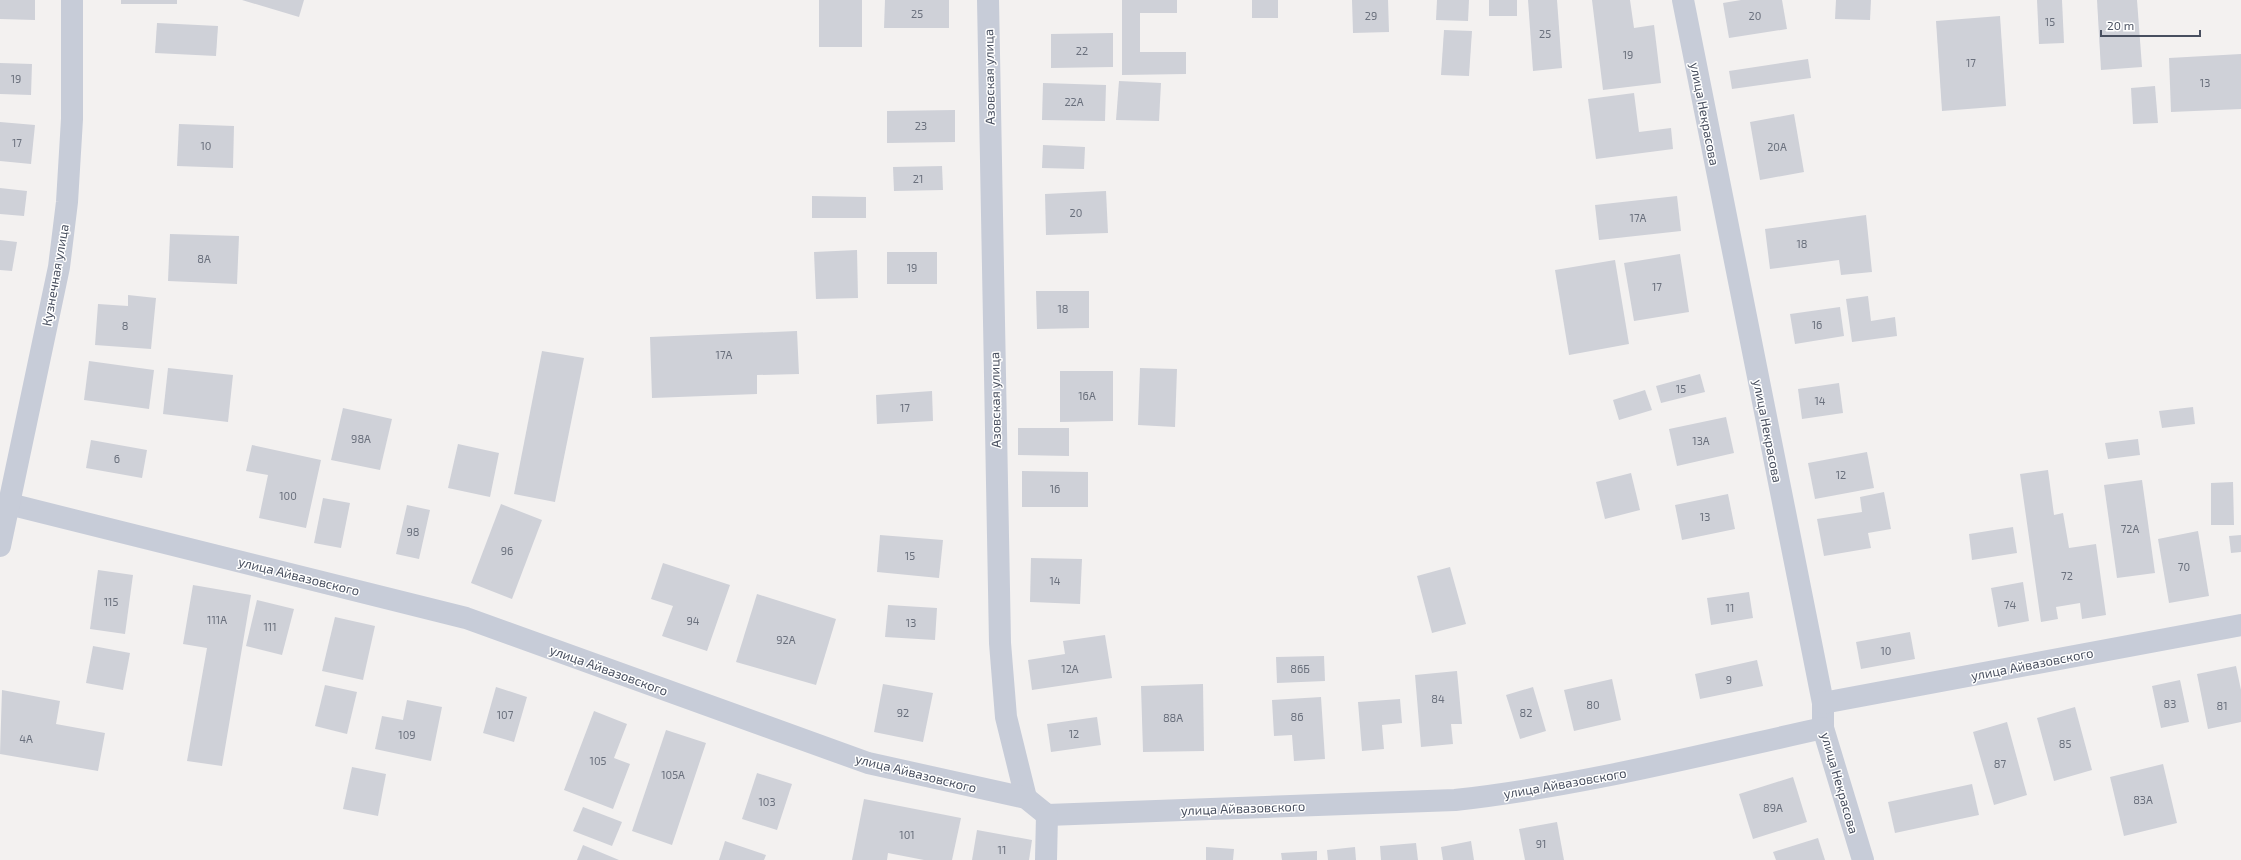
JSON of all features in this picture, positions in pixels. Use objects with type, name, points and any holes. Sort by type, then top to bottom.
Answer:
[{"type":"street","name":"Кузнечная улица","points":[[0,546],[59,267],[72,119],[72,0]]},
{"type":"street","name":"Азовская улица","points":[[988,0],[1000,643],[1006,717],[1026,798]]},
{"type":"street","name":"улица Некрасова","points":[[1683,0],[1823,703],[1823,728],[1863,860]]},
{"type":"street","name":"улица Айвазовского","points":[[9,504],[466,618],[868,763],[1026,798],[1047,815],[1463,799],[1515,793],[1591,780],[1823,728]]},
{"type":"street","name":"улица Айвазовского","points":[[1823,703],[2241,625]]},
{"type":"street","points":[[1046,860],[1047,815]]},
{"type":"building","points":[[0,0],[35,0],[35,20],[0,19]]},
{"type":"building","points":[[121,0],[177,0],[177,4],[121,4]]},
{"type":"building","points":[[242,0],[304,0],[299,17]]},
{"type":"building","points":[[819,0],[862,0],[862,47],[819,47]]},
{"type":"building","points":[[885,0],[949,0],[949,28],[884,28]]},
{"type":"building","points":[[1122,0],[1177,0],[1177,13],[1140,13],[1140,52],[1186,52],[1186,74],[1122,75]]},
{"type":"building","points":[[1252,0],[1278,0],[1278,18],[1252,18]]},
{"type":"building","points":[[1352,0],[1388,0],[1389,32],[1353,33]]},
{"type":"building","points":[[1437,0],[1469,0],[1468,21],[1436,20]]},
{"type":"building","points":[[1489,0],[1517,0],[1517,16],[1489,16]]},
{"type":"building","points":[[1528,0],[1557,0],[1562,68],[1533,71]]},
{"type":"building","points":[[1592,0],[1630,0],[1634,28],[1654,25],[1661,83],[1603,90]]},
{"type":"building","points":[[1741,0],[1782,0],[1787,29],[1729,38],[1723,3]]},
{"type":"building","points":[[1836,0],[1871,0],[1870,20],[1835,19]]},
{"type":"building","points":[[2037,0],[2062,0],[2064,43],[2039,44]]},
{"type":"building","points":[[2097,0],[2137,0],[2142,67],[2101,70]]},
{"type":"building","points":[[2000,16],[2006,106],[1942,111],[1936,21]]},
{"type":"building","points":[[157,23],[218,26],[216,56],[155,53]]},
{"type":"building","points":[[1444,30],[1472,31],[1469,76],[1441,75]]},
{"type":"building","points":[[1113,33],[1113,67],[1051,68],[1051,34]]},
{"type":"building","points":[[2241,54],[2241,109],[2171,112],[2169,58]]},
{"type":"building","points":[[1808,59],[1811,78],[1732,89],[1729,71]]},
{"type":"building","points":[[0,63],[32,64],[31,95],[0,94]]},
{"type":"building","points":[[1119,81],[1161,83],[1159,121],[1116,120]]},
{"type":"building","points":[[1043,83],[1106,85],[1105,121],[1042,120]]},
{"type":"building","points":[[2155,86],[2158,123],[2133,124],[2131,88]]},
{"type":"building","points":[[1634,93],[1639,132],[1671,128],[1673,149],[1596,159],[1588,99]]},
{"type":"building","points":[[955,110],[955,142],[887,143],[887,111]]},
{"type":"building","points":[[1794,114],[1804,172],[1760,180],[1750,122]]},
{"type":"building","points":[[0,122],[35,125],[31,164],[0,161]]},
{"type":"building","points":[[179,124],[234,126],[233,168],[177,166]]},
{"type":"building","points":[[1043,145],[1085,147],[1084,169],[1042,168]]},
{"type":"building","points":[[942,166],[943,190],[894,191],[893,167]]},
{"type":"building","points":[[0,188],[27,191],[24,216],[0,214]]},
{"type":"building","points":[[1106,191],[1108,233],[1046,235],[1045,194]]},
{"type":"building","points":[[812,196],[866,197],[866,218],[812,218]]},
{"type":"building","points":[[1677,196],[1681,231],[1599,240],[1595,205]]},
{"type":"building","points":[[1866,215],[1872,272],[1841,275],[1839,260],[1770,269],[1765,229]]},
{"type":"building","points":[[170,234],[239,236],[237,284],[168,281]]},
{"type":"building","points":[[0,240],[17,242],[12,271],[0,270]]},
{"type":"building","points":[[857,250],[858,298],[816,299],[814,252]]},
{"type":"building","points":[[887,252],[937,252],[937,284],[887,284]]},
{"type":"building","points":[[1680,254],[1689,312],[1634,321],[1624,263]]},
{"type":"building","points":[[1615,260],[1629,344],[1569,355],[1555,270]]},
{"type":"building","points":[[1036,291],[1089,291],[1089,328],[1037,329]]},
{"type":"building","points":[[128,295],[156,298],[151,349],[95,345],[98,304],[128,306]]},
{"type":"building","points":[[1868,296],[1871,321],[1895,317],[1897,336],[1852,342],[1846,299]]},
{"type":"building","points":[[1840,307],[1844,336],[1795,344],[1790,314]]},
{"type":"building","points":[[797,331],[799,374],[757,375],[757,394],[652,398],[650,337]]},
{"type":"building","points":[[542,351],[584,358],[555,502],[514,494]]},
{"type":"building","points":[[89,361],[154,370],[149,409],[84,400]]},
{"type":"building","points":[[168,368],[233,375],[228,422],[163,414]]},
{"type":"building","points":[[1140,368],[1177,369],[1175,427],[1138,425]]},
{"type":"building","points":[[1060,371],[1113,371],[1113,421],[1060,422]]},
{"type":"building","points":[[1700,374],[1705,392],[1661,403],[1656,386]]},
{"type":"building","points":[[1839,383],[1843,413],[1802,419],[1798,389]]},
{"type":"building","points":[[1645,390],[1652,410],[1619,420],[1613,400]]},
{"type":"building","points":[[932,391],[933,421],[877,424],[876,395]]},
{"type":"building","points":[[2193,407],[2195,424],[2162,428],[2159,411]]},
{"type":"building","points":[[343,408],[392,419],[380,470],[331,460]]},
{"type":"building","points":[[1726,417],[1734,453],[1677,466],[1669,429]]},
{"type":"building","points":[[1018,428],[1069,428],[1069,456],[1018,455]]},
{"type":"building","points":[[2138,439],[2140,455],[2108,459],[2105,443]]},
{"type":"building","points":[[91,440],[147,450],[142,478],[86,468]]},
{"type":"building","points":[[458,444],[499,453],[490,497],[448,488]]},
{"type":"building","points":[[252,445],[321,460],[306,528],[259,518],[268,475],[246,471]]},
{"type":"building","points":[[1867,452],[1874,488],[1815,499],[1808,463]]},
{"type":"building","points":[[2048,470],[2054,515],[2063,513],[2069,548],[2096,544],[2106,615],[2082,619],[2080,603],[2056,607],[2058,619],[2041,622],[2020,474]]},
{"type":"building","points":[[1022,471],[1088,472],[1088,507],[1022,507]]},
{"type":"building","points":[[1631,473],[1640,510],[1605,519],[1596,482]]},
{"type":"building","points":[[2142,480],[2155,573],[2117,578],[2104,485]]},
{"type":"building","points":[[2233,482],[2234,525],[2211,525],[2211,483]]},
{"type":"building","points":[[1884,492],[1891,529],[1868,533],[1871,548],[1824,556],[1817,519],[1862,512],[1860,497]]},
{"type":"building","points":[[1728,494],[1735,529],[1682,540],[1675,505]]},
{"type":"building","points":[[323,498],[350,503],[341,548],[314,543]]},
{"type":"building","points":[[501,504],[542,520],[512,599],[471,583]]},
{"type":"building","points":[[407,505],[430,510],[419,559],[396,554]]},
{"type":"building","points":[[2013,527],[2017,553],[1972,560],[1969,534]]},
{"type":"building","points":[[2198,531],[2209,596],[2169,603],[2158,539]]},
{"type":"building","points":[[880,535],[943,540],[939,578],[877,572]]},
{"type":"building","points":[[2241,535],[2241,552],[2231,553],[2229,536]]},
{"type":"building","points":[[1031,558],[1082,559],[1080,604],[1030,602]]},
{"type":"building","points":[[663,563],[730,585],[707,651],[662,636],[673,606],[651,599]]},
{"type":"building","points":[[1450,567],[1466,624],[1432,633],[1417,576]]},
{"type":"building","points":[[98,570],[133,575],[125,634],[90,629]]},
{"type":"building","points":[[2023,582],[2029,621],[1998,627],[1991,588]]},
{"type":"building","points":[[193,585],[251,595],[222,766],[187,761],[207,648],[183,644]]},
{"type":"building","points":[[1749,592],[1753,618],[1711,625],[1707,598]]},
{"type":"building","points":[[757,594],[836,619],[816,685],[736,662]]},
{"type":"building","points":[[257,600],[294,609],[282,655],[246,646]]},
{"type":"building","points":[[888,605],[937,608],[935,640],[885,637]]},
{"type":"building","points":[[335,617],[375,626],[363,680],[322,671]]},
{"type":"building","points":[[1910,632],[1915,659],[1861,669],[1856,642]]},
{"type":"building","points":[[1105,635],[1112,678],[1032,690],[1028,660],[1065,654],[1063,641]]},
{"type":"building","points":[[93,646],[130,653],[123,690],[86,683]]},
{"type":"building","points":[[1324,656],[1325,681],[1277,683],[1276,657]]},
{"type":"building","points":[[1757,660],[1763,686],[1700,699],[1695,674]]},
{"type":"building","points":[[2236,666],[2241,690],[2241,722],[2208,729],[2197,674]]},
{"type":"building","points":[[1457,671],[1462,724],[1451,724],[1453,744],[1421,747],[1415,675]]},
{"type":"building","points":[[1612,679],[1621,720],[1574,731],[1564,690]]},
{"type":"building","points":[[2180,680],[2189,722],[2161,728],[2152,686]]},
{"type":"building","points":[[883,684],[933,693],[923,742],[874,732]]},
{"type":"building","points":[[1203,684],[1204,751],[1143,752],[1141,686]]},
{"type":"building","points":[[325,685],[357,692],[347,734],[315,726]]},
{"type":"building","points":[[496,687],[527,697],[514,742],[483,733]]},
{"type":"building","points":[[1533,687],[1546,731],[1520,739],[1506,695]]},
{"type":"building","points":[[2,690],[60,701],[56,724],[105,733],[98,771],[0,754]]},
{"type":"building","points":[[1321,697],[1325,759],[1294,761],[1292,735],[1274,736],[1272,700]]},
{"type":"building","points":[[1400,699],[1402,723],[1382,725],[1384,749],[1362,751],[1358,702]]},
{"type":"building","points":[[407,700],[442,707],[431,761],[375,749],[382,716],[403,720]]},
{"type":"building","points":[[2075,707],[2092,770],[2054,781],[2037,718]]},
{"type":"building","points":[[594,711],[627,724],[614,758],[630,764],[613,809],[564,790]]},
{"type":"building","points":[[1097,717],[1101,745],[1051,752],[1047,724]]},
{"type":"building","points":[[2007,722],[2027,795],[1994,805],[1973,732]]},
{"type":"building","points":[[666,730],[706,743],[672,845],[632,831]]},
{"type":"building","points":[[2163,764],[2177,823],[2124,836],[2110,777]]},
{"type":"building","points":[[352,767],[386,774],[378,816],[343,809]]},
{"type":"building","points":[[757,773],[792,784],[777,830],[742,819]]},
{"type":"building","points":[[1793,777],[1807,822],[1753,839],[1739,794]]},
{"type":"building","points":[[1972,784],[1979,815],[1895,833],[1888,802]]},
{"type":"building","points":[[864,799],[961,818],[952,860],[924,860],[888,853],[887,860],[852,860]]},
{"type":"building","points":[[583,807],[622,822],[612,846],[573,831]]},
{"type":"building","points":[[1557,822],[1564,860],[1525,860],[1519,829]]},
{"type":"building","points":[[977,830],[1032,840],[1029,860],[972,860]]},
{"type":"building","points":[[1818,838],[1825,860],[1776,860],[1773,852]]},
{"type":"building","points":[[725,841],[766,855],[764,860],[719,860]]},
{"type":"building","points":[[1471,841],[1474,860],[1443,860],[1441,847]]},
{"type":"building","points":[[1416,843],[1418,860],[1381,860],[1380,846]]},
{"type":"building","points":[[583,845],[619,860],[577,860]]},
{"type":"building","points":[[1206,847],[1234,849],[1233,860],[1206,860]]},
{"type":"building","points":[[1355,847],[1356,860],[1328,860],[1327,850]]},
{"type":"building","points":[[1317,851],[1317,860],[1282,860],[1281,853]]}]
